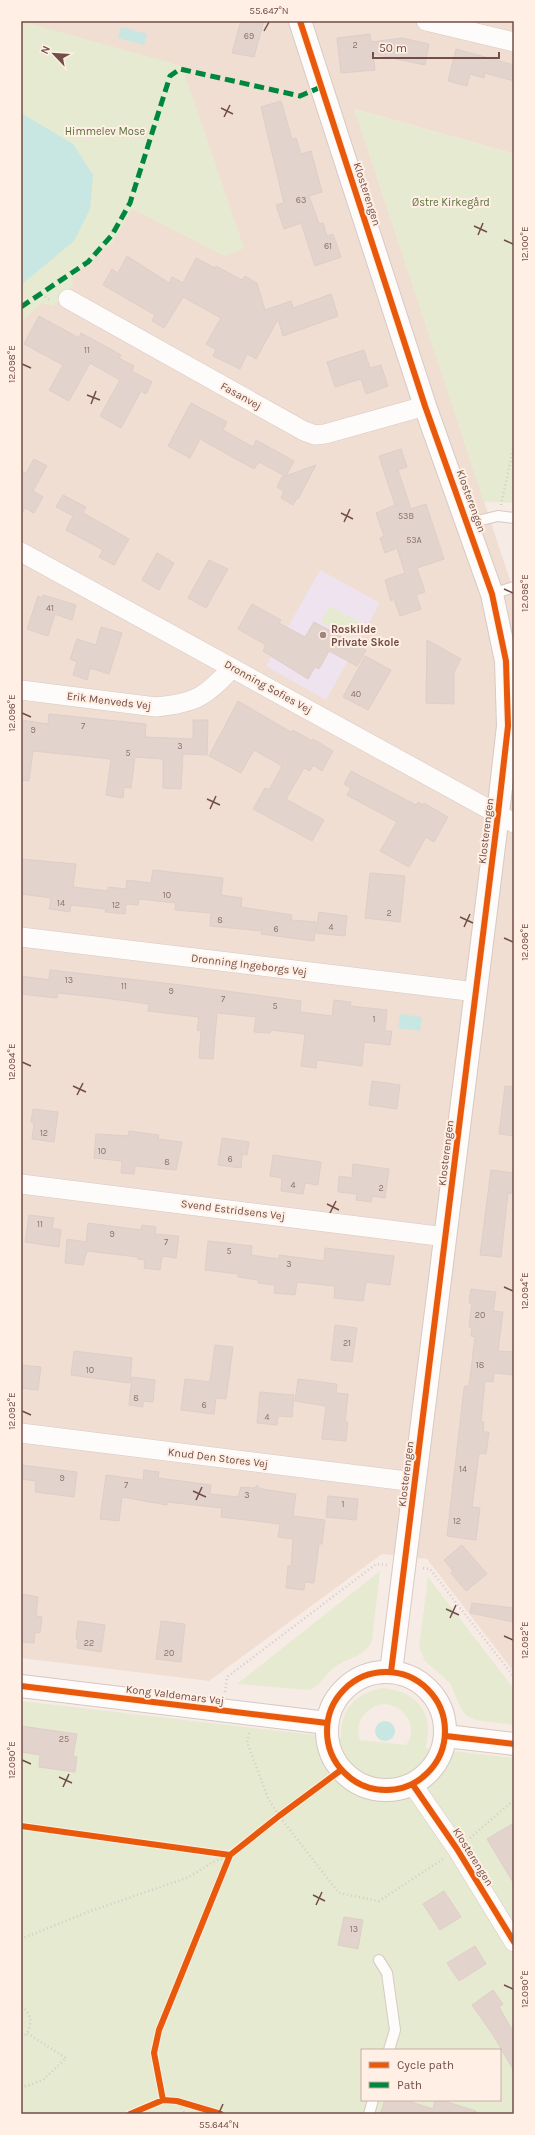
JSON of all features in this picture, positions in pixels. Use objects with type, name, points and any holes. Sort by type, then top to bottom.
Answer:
[{"type":"street","name":"Klosterengen","points":[[300,21],[425,406],[468,523],[492,594],[506,667],[508,726],[506,819],[476,992],[391,1672]]},
{"type":"street","points":[[426,21],[481,27],[514,42]]},
{"type":"street","name":"Fasanvej","points":[[62,302],[304,432],[315,435],[325,434],[425,406]]},
{"type":"street","name":"Dronning Sofies Vej","points":[[21,552],[506,819]]},
{"type":"street","name":"Erik Menveds Vej","points":[[21,690],[156,707],[174,706],[191,702],[214,688],[232,668]]},
{"type":"street","name":"Dronning Ingeborgs Vej","points":[[21,937],[476,992]]},
{"type":"street","name":"Svend Estridsens Vej","points":[[21,1184],[446,1237]]},
{"type":"street","name":"Knud Den Stores Vej","points":[[21,1433],[415,1482]]},
{"type":"street","points":[[391,1672],[409,1676],[425,1686],[437,1700],[444,1717],[446,1736],[442,1751],[436,1764],[426,1776],[413,1785],[394,1790],[374,1790],[356,1783],[341,1770],[332,1756],[327,1740],[327,1723],[332,1706],[342,1691],[356,1679],[373,1673],[391,1672]]},
{"type":"street","name":"Kong Valdemars Vej","points":[[21,1686],[327,1723]]},
{"type":"street","points":[[446,1736],[514,1744]]},
{"type":"street","name":"Klosterengen","points":[[413,1785],[457,1849],[514,1942]]},
{"type":"lane","points":[[468,523],[498,516],[514,518]]},
{"type":"lane","points":[[492,594],[514,587]]},
{"type":"lane","points":[[378,1960],[388,1973],[395,2030],[389,2049]]},
{"type":"lane","points":[[369,2114],[373,2101]]},
{"type":"path","points":[[42,294],[62,302]]},
{"type":"path","points":[[498,516],[514,444]]},
{"type":"path","points":[[222,1710],[227,1677],[376,1564],[430,1569],[514,1677]]},
{"type":"path","points":[[251,1714],[247,1742],[268,1798],[279,1816],[339,1893],[379,1901],[457,1849],[514,1800]]},
{"type":"path","points":[[272,1821],[284,1812]]},
{"type":"path","points":[[21,1939],[88,1912],[189,1877],[213,1862],[230,1855],[236,1850]]},
{"type":"path","points":[[219,1853],[230,1855]]},
{"type":"path","points":[[227,1863],[230,1855]]},
{"type":"path","points":[[21,2006],[30,2017],[30,2028],[21,2038]]},
{"type":"path","points":[[21,2088],[43,2080],[66,2058],[27,2033]]},
{"type":"path","points":[[170,2100],[189,2104]]},
{"type":"path","points":[[177,2101],[185,2114]]},
{"type":"shaded area","points":[[21,21],[514,21],[514,154],[355,109],[510,580],[514,598],[514,1672],[427,1559],[382,1554],[209,1681],[21,1658]]},
{"type":"shaded area","name":"Roskilde Private Skole","points":[[320,570],[380,603],[326,700],[266,666]]},
{"type":"green space","name":"Himmelev Mose","points":[[21,21],[182,66],[244,248],[225,256],[132,209],[113,242],[72,278],[73,286],[53,306],[42,303],[21,322]]},
{"type":"green space","name":"Østre Kirkegård","points":[[354,109],[514,154],[514,503],[484,502]]},
{"type":"green space","points":[[330,606],[361,623],[352,639],[321,622]]},
{"type":"green space","points":[[380,1571],[372,1641],[364,1651],[340,1663],[310,1690],[237,1684]]},
{"type":"green space","points":[[428,1577],[514,1689],[514,1725],[476,1720],[467,1716],[461,1709],[450,1683],[425,1661],[419,1647]]},
{"type":"green space","points":[[380,1688],[392,1689],[412,1698],[420,1705],[428,1724],[428,1735],[425,1748],[514,1758],[514,2114],[21,2114],[21,1701],[341,1738],[343,1719],[346,1712],[350,1705],[363,1695]],"holes":[[[383,1704],[390,1705],[403,1712],[410,1724],[410,1738],[406,1745],[360,1740],[360,1722],[366,1712]]]},
{"type":"water","points":[[121,27],[147,34],[144,45],[118,38]]},
{"type":"water","name":"Himmelev Mose","points":[[21,113],[73,144],[93,175],[90,209],[74,241],[21,285]]},
{"type":"water","points":[[400,1014],[422,1017],[420,1031],[398,1028]]},
{"type":"water","points":[[385,1721],[392,1724],[395,1731],[392,1738],[385,1741],[378,1738],[375,1731],[378,1724]]},
{"type":"building","points":[[241,21],[264,21],[254,57],[232,53]]},
{"type":"building","points":[[370,34],[371,42],[402,38],[429,44],[425,65],[373,54],[375,70],[341,73],[337,38]]},
{"type":"building","points":[[456,49],[514,65],[514,81],[485,73],[484,78],[470,74],[467,86],[448,81]]},
{"type":"building","points":[[281,101],[292,139],[296,138],[301,154],[311,151],[322,192],[309,196],[319,224],[323,223],[327,236],[333,234],[341,257],[315,266],[301,223],[284,229],[276,205],[284,203],[261,107]]},
{"type":"building","points":[[127,256],[169,283],[172,277],[183,283],[196,258],[215,268],[216,266],[242,280],[245,276],[257,283],[265,310],[291,301],[293,308],[331,294],[338,316],[283,336],[278,319],[256,359],[247,354],[240,369],[213,356],[216,350],[206,344],[221,318],[183,297],[164,328],[152,321],[155,315],[103,285],[112,269],[118,273]]},
{"type":"building","points":[[39,316],[79,338],[81,333],[121,355],[119,358],[134,366],[132,371],[152,382],[146,394],[141,391],[121,428],[100,416],[120,380],[90,363],[69,401],[49,390],[63,365],[24,344]]},
{"type":"building","points":[[364,350],[370,368],[381,365],[388,386],[366,394],[361,379],[335,387],[327,362]]},
{"type":"building","points":[[191,403],[227,422],[223,430],[253,447],[256,440],[294,461],[286,476],[316,465],[298,499],[297,498],[293,505],[281,498],[284,491],[277,487],[282,477],[285,476],[259,462],[254,469],[200,439],[190,458],[168,446]]},
{"type":"building","points":[[401,449],[407,467],[398,470],[411,509],[426,504],[444,559],[417,568],[425,592],[416,595],[421,609],[400,616],[394,599],[391,601],[385,580],[405,573],[397,548],[385,553],[380,538],[384,536],[376,513],[395,505],[379,456]]},
{"type":"building","points":[[34,459],[47,466],[33,491],[43,497],[34,513],[25,508],[21,515],[21,471],[26,473]]},
{"type":"building","points":[[63,495],[86,507],[83,513],[129,539],[114,565],[99,557],[103,550],[66,530],[73,516],[56,507]]},
{"type":"building","points":[[157,553],[174,563],[159,590],[142,580]]},
{"type":"building","points":[[209,560],[228,569],[206,608],[188,598]]},
{"type":"building","points":[[43,595],[76,605],[72,620],[55,614],[48,636],[27,629],[38,596],[42,598]]},
{"type":"building","points":[[252,604],[281,620],[279,623],[305,637],[314,622],[366,650],[357,666],[329,651],[319,669],[315,667],[308,679],[263,651],[266,645],[238,629]]},
{"type":"building","points":[[101,627],[122,633],[109,674],[90,668],[87,680],[73,675],[77,662],[70,659],[77,639],[96,645]]},
{"type":"building","points":[[427,640],[461,659],[454,672],[454,704],[426,703]]},
{"type":"building","points":[[365,656],[391,670],[368,710],[343,697]]},
{"type":"building","points":[[238,701],[291,732],[293,730],[312,741],[313,739],[333,751],[322,771],[313,765],[310,771],[304,768],[286,799],[324,820],[312,841],[253,809],[265,788],[269,790],[282,766],[254,750],[241,773],[209,756]]},
{"type":"building","points":[[49,714],[146,724],[145,737],[193,739],[193,720],[208,720],[207,755],[183,754],[181,789],[163,788],[163,759],[135,757],[131,788],[124,787],[123,798],[106,795],[111,759],[33,751],[29,781],[21,780],[21,720],[48,724]]},
{"type":"building","points":[[351,771],[416,805],[418,802],[423,805],[424,803],[448,817],[434,842],[426,837],[409,867],[380,851],[397,822],[347,795],[351,788],[344,784]]},
{"type":"building","points":[[21,859],[76,864],[73,887],[108,891],[108,887],[126,889],[127,880],[151,883],[153,870],[223,878],[221,895],[242,898],[241,907],[292,915],[291,920],[316,922],[314,941],[261,934],[262,931],[210,926],[211,913],[175,910],[176,903],[139,899],[138,905],[126,904],[125,914],[105,912],[106,909],[71,905],[70,912],[49,909],[51,898],[21,894]]},
{"type":"building","points":[[370,873],[405,876],[400,922],[365,918]]},
{"type":"building","points":[[319,912],[347,916],[345,936],[316,933]]},
{"type":"building","points":[[50,970],[301,1001],[300,1012],[332,1016],[334,1000],[351,1002],[350,1006],[387,1010],[385,1031],[392,1031],[390,1045],[364,1042],[362,1066],[317,1060],[316,1068],[301,1066],[305,1034],[271,1030],[270,1033],[254,1032],[256,1017],[217,1013],[213,1059],[199,1058],[201,1031],[197,1030],[199,1017],[148,1011],[149,1004],[105,998],[58,993],[57,998],[21,994],[21,976],[49,980]]},
{"type":"building","points":[[372,1081],[400,1085],[397,1109],[369,1105]]},
{"type":"building","points":[[505,1086],[514,1087],[514,1136],[499,1134]]},
{"type":"building","points":[[33,1109],[58,1112],[54,1142],[32,1139],[34,1123],[31,1122]]},
{"type":"building","points":[[129,1131],[159,1135],[158,1139],[182,1142],[176,1170],[135,1166],[134,1174],[121,1173],[122,1161],[94,1158],[96,1134],[128,1136]]},
{"type":"building","points":[[222,1138],[249,1142],[247,1155],[242,1154],[241,1168],[218,1165]]},
{"type":"building","points":[[273,1155],[321,1162],[318,1185],[305,1183],[303,1194],[281,1191],[282,1178],[270,1176]]},
{"type":"building","points":[[353,1164],[389,1169],[385,1198],[372,1196],[371,1202],[356,1200],[357,1194],[338,1192],[339,1176],[352,1178]]},
{"type":"building","points":[[491,1170],[514,1173],[514,1194],[508,1193],[501,1257],[480,1255]]},
{"type":"building","points":[[29,1215],[54,1218],[52,1228],[61,1230],[59,1247],[25,1242]]},
{"type":"building","points":[[88,1223],[141,1230],[142,1225],[156,1227],[155,1234],[179,1236],[176,1258],[162,1256],[160,1270],[144,1268],[145,1260],[138,1259],[138,1257],[87,1251],[83,1265],[65,1263],[67,1239],[86,1242]]},
{"type":"building","points":[[208,1241],[252,1246],[251,1255],[279,1259],[279,1255],[324,1261],[325,1248],[394,1256],[390,1285],[366,1282],[363,1301],[334,1298],[335,1286],[297,1282],[295,1295],[274,1293],[275,1285],[258,1283],[258,1280],[238,1277],[238,1274],[205,1270]]},
{"type":"building","points":[[471,1289],[496,1292],[493,1311],[503,1312],[498,1351],[514,1352],[514,1375],[494,1373],[493,1382],[485,1381],[481,1422],[484,1422],[483,1432],[489,1432],[486,1454],[479,1453],[472,1507],[480,1508],[476,1540],[447,1536],[464,1388],[465,1386],[469,1386],[475,1337],[471,1336],[472,1327],[469,1327],[472,1303],[469,1303]]},
{"type":"building","points":[[335,1325],[357,1328],[352,1362],[331,1360]]},
{"type":"building","points":[[215,1345],[233,1347],[226,1399],[216,1398],[214,1414],[181,1410],[185,1379],[210,1382]]},
{"type":"building","points":[[74,1351],[132,1358],[130,1383],[71,1375]]},
{"type":"building","points":[[21,1365],[41,1367],[38,1390],[21,1388]]},
{"type":"building","points":[[132,1377],[155,1380],[153,1402],[143,1401],[143,1407],[129,1405]]},
{"type":"building","points":[[298,1379],[337,1384],[336,1393],[348,1394],[345,1422],[348,1422],[346,1441],[322,1439],[326,1406],[295,1401]]},
{"type":"building","points":[[260,1392],[294,1395],[292,1417],[278,1416],[277,1425],[257,1423]]},
{"type":"building","points":[[21,1465],[77,1472],[74,1497],[35,1492],[36,1481],[21,1479]]},
{"type":"building","points":[[144,1470],[159,1472],[158,1478],[211,1485],[210,1494],[238,1497],[241,1487],[254,1488],[257,1485],[261,1489],[296,1494],[293,1516],[325,1520],[322,1544],[319,1544],[314,1583],[305,1582],[304,1590],[286,1588],[288,1566],[291,1566],[293,1539],[278,1537],[280,1524],[221,1517],[222,1508],[167,1502],[167,1505],[122,1497],[119,1521],[100,1519],[106,1475],[143,1480]]},
{"type":"building","points":[[328,1496],[358,1499],[356,1520],[326,1517]]},
{"type":"building","points":[[462,1545],[487,1574],[466,1591],[451,1573],[453,1571],[444,1560]]},
{"type":"building","points":[[21,1594],[38,1597],[36,1616],[42,1617],[40,1633],[35,1632],[34,1643],[21,1642]]},
{"type":"building","points":[[472,1603],[514,1608],[514,1622],[470,1613]]},
{"type":"building","points":[[78,1621],[105,1625],[101,1652],[77,1648],[78,1640],[76,1639]]},
{"type":"building","points":[[161,1621],[185,1624],[181,1662],[156,1659]]},
{"type":"building","points":[[21,1726],[77,1734],[73,1756],[77,1757],[75,1772],[39,1767],[40,1755],[21,1752]]},
{"type":"building","points":[[514,1823],[514,1884],[487,1839]]},
{"type":"building","points":[[444,1891],[461,1917],[440,1930],[423,1904]]},
{"type":"building","points":[[344,1917],[363,1920],[358,1949],[338,1945]]},
{"type":"building","points":[[475,1946],[486,1964],[459,1981],[447,1963]]},
{"type":"building","points":[[493,1990],[503,2004],[499,2007],[514,2033],[514,2071],[493,2035],[472,2005]]},
{"type":"building","points":[[385,2101],[408,2101],[433,2109],[435,2101],[444,2101],[476,2111],[475,2114],[380,2114]]},
{"type":"marked path","points":[[21,307],[88,262],[112,235],[130,203],[170,76],[180,69],[300,96],[321,87]]},
{"type":"cycle path","points":[[300,21],[425,406],[492,594],[506,661],[508,726],[498,814],[391,1672]]},
{"type":"cycle path","points":[[386,1672],[409,1676],[428,1689],[441,1708],[445,1731],[441,1754],[428,1773],[409,1786],[386,1790],[363,1786],[344,1773],[331,1754],[327,1731],[331,1708],[344,1689],[363,1676],[386,1672]]},
{"type":"cycle path","points":[[21,1686],[327,1723]]},
{"type":"cycle path","points":[[446,1736],[514,1744]]},
{"type":"cycle path","points":[[163,2100],[154,2053],[159,2030],[230,1855],[341,1770]]},
{"type":"cycle path","points":[[413,1785],[457,1849],[514,1942]]},
{"type":"cycle path","points":[[21,1826],[230,1855]]},
{"type":"cycle path","points":[[130,2114],[163,2100],[177,2101],[221,2114]]},
{"type":"place","name":"Roskilde Private Skole","points":[[323,635]]}]
